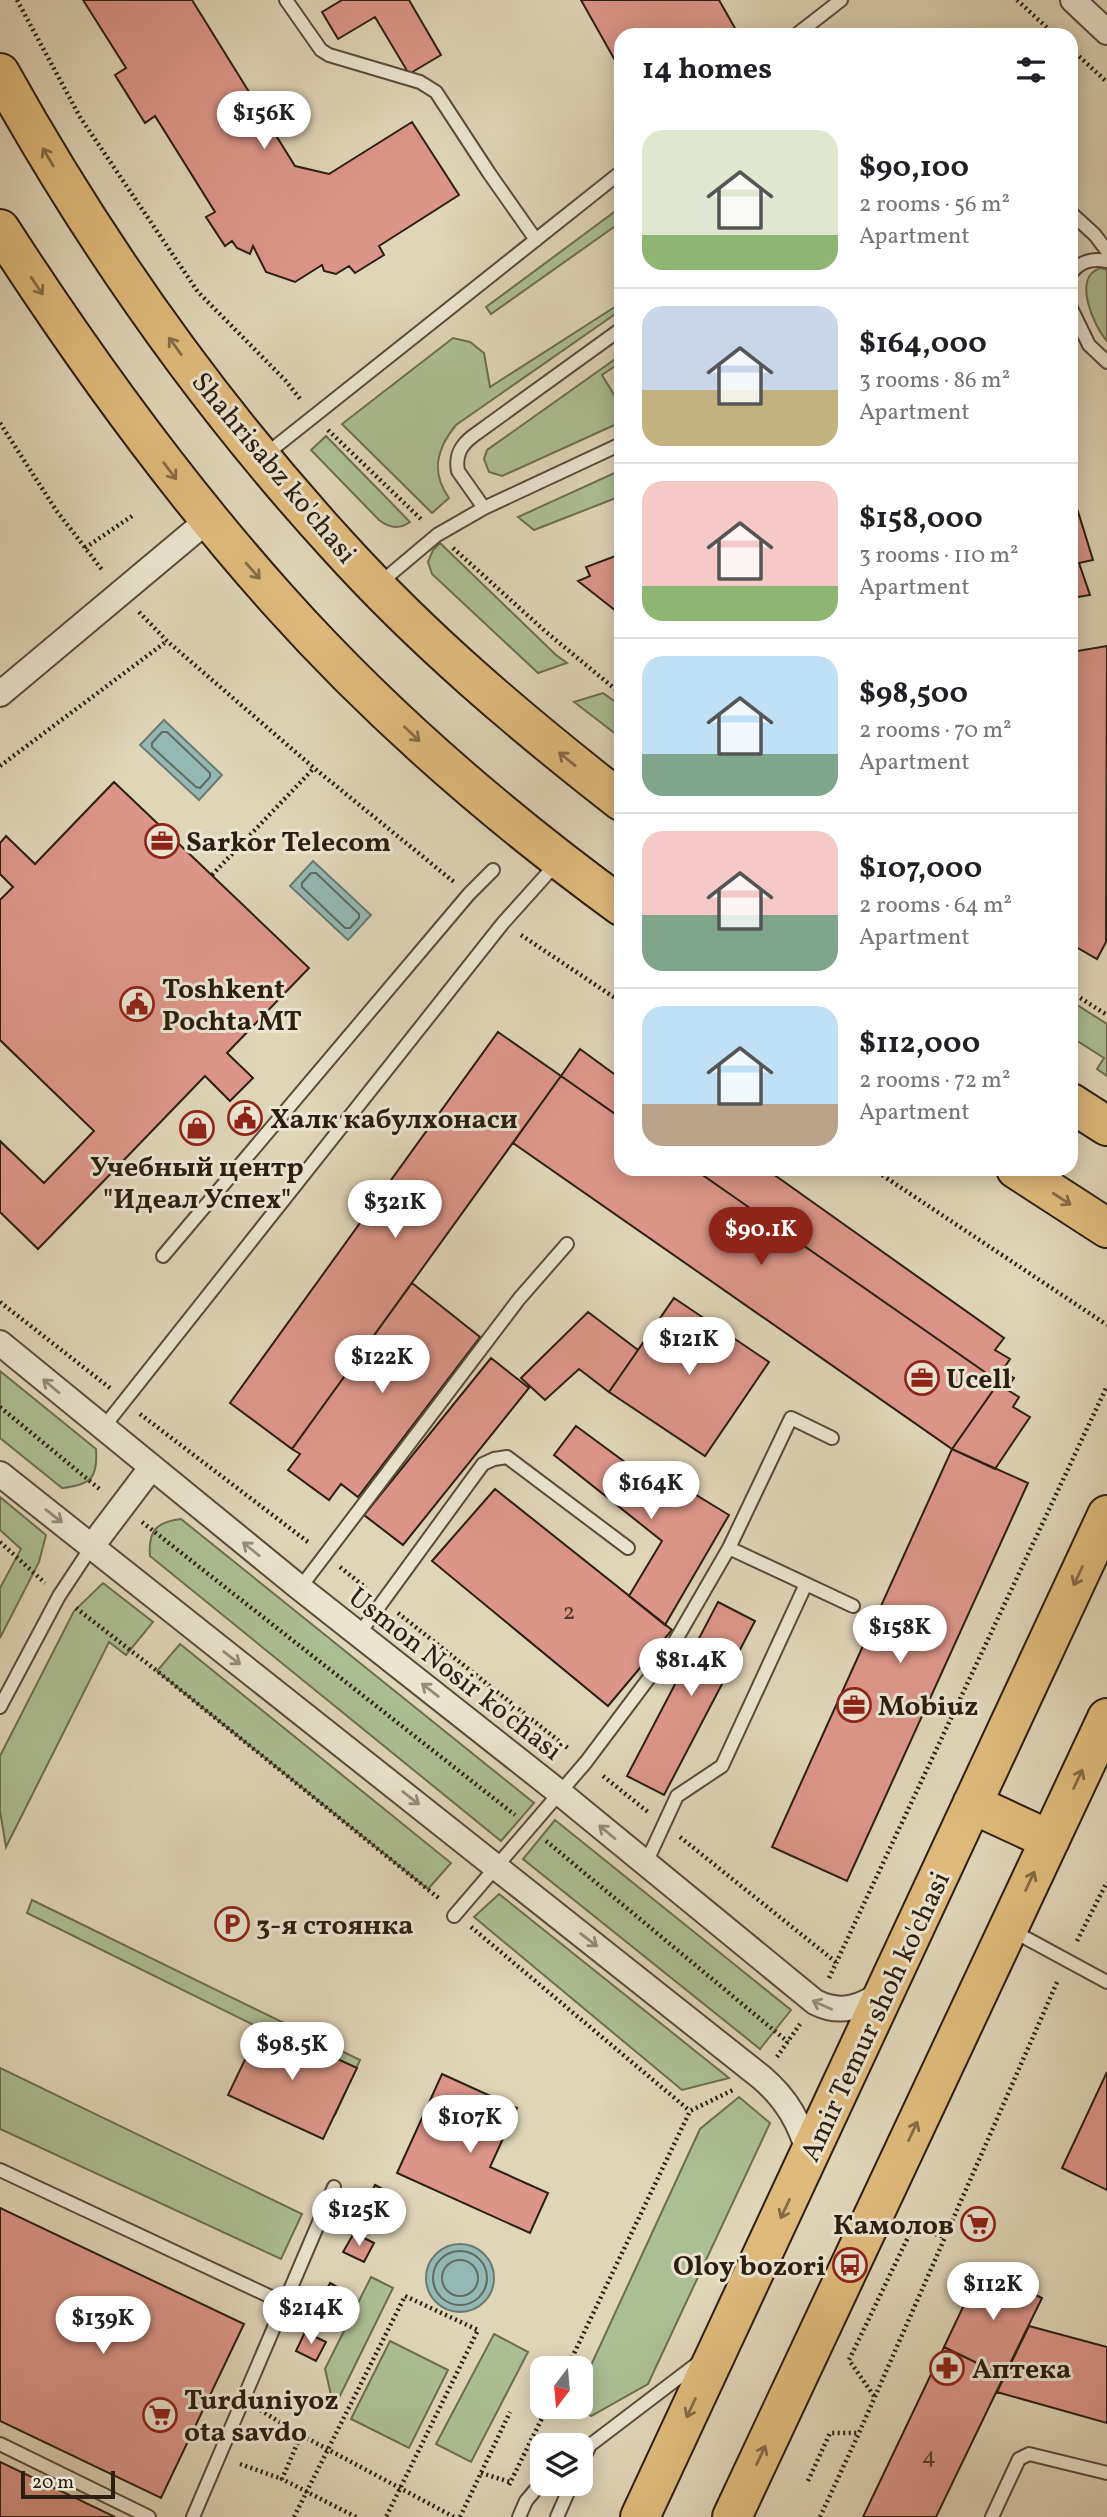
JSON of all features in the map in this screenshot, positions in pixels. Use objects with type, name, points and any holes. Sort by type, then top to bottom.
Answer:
[{"type":"main road","name":"Shahrisabz ko'chasi","points":[[0,73],[104,246],[176,348],[262,458],[340,548],[450,657],[614,794]]},
{"type":"main road","points":[[0,229],[82,351],[176,479],[279,602],[336,661],[453,771],[560,860],[614,901]]},
{"type":"main road","points":[[1078,1107],[1107,1126]]},
{"type":"main road","points":[[1027,1176],[1107,1228]]},
{"type":"main road","name":"Amir Temur shoh ko'chasi","points":[[640,2517],[1107,1515]]},
{"type":"main road","points":[[732,2517],[1107,1718]]},
{"type":"main road","points":[[972,1804],[1050,1840]]},
{"type":"street","points":[[1073,0],[1107,32]]},
{"type":"street","points":[[0,694],[209,519]]},
{"type":"street","name":"Usmon Nosir ko'chasi","points":[[0,1343],[300,1588],[560,1793],[815,2003]]},
{"type":"street","points":[[92,1546],[151,1468]]},
{"type":"street","points":[[0,1474],[761,2077],[776,2090],[794,2113],[810,2156]]},
{"type":"street","points":[[815,2003],[843,2010],[869,2002],[885,1991]]},
{"type":"lane","points":[[286,0],[321,50],[329,55],[420,82],[436,92],[536,240]]},
{"type":"lane","points":[[805,28],[841,0]]},
{"type":"lane","points":[[262,458],[614,178]]},
{"type":"lane","points":[[1078,219],[1107,251]]},
{"type":"lane","points":[[1078,266],[1082,262],[1099,259],[1107,261]]},
{"type":"lane","points":[[1078,323],[1088,345],[1107,362]]},
{"type":"lane","points":[[484,508],[458,471],[457,458],[463,446],[473,436],[614,335]]},
{"type":"lane","points":[[377,586],[437,534],[484,508],[614,447]]},
{"type":"lane","points":[[103,1428],[503,923],[560,860]]},
{"type":"lane","points":[[163,1256],[493,870]]},
{"type":"lane","points":[[300,1588],[519,1298],[567,1244]]},
{"type":"lane","points":[[455,1915],[586,1762],[670,1650],[729,1548],[791,1418],[832,1438]]},
{"type":"lane","points":[[359,1634],[483,1464],[494,1459],[507,1457],[628,1548]]},
{"type":"lane","points":[[0,1707],[60,1596],[92,1546]]},
{"type":"lane","points":[[729,1548],[853,1606]]},
{"type":"lane","points":[[646,1863],[677,1796],[722,1766],[806,1584]]},
{"type":"lane","points":[[1007,1928],[1107,1982]]},
{"type":"lane","points":[[0,2169],[269,2296],[286,2301]]},
{"type":"lane","points":[[193,2517],[334,2187]]},
{"type":"lane","points":[[593,2443],[720,2346]]},
{"type":"lane","points":[[0,2444],[149,2517]]},
{"type":"lane","points":[[992,2517],[1019,2459],[1029,2454],[1107,2473]]},
{"type":"lane","points":[[519,2517],[530,2496]]},
{"type":"lane","points":[[556,2517],[566,2496]]},
{"type":"path","points":[[17,0],[80,117],[198,292],[285,380],[314,417],[437,534],[545,631],[614,688]]},
{"type":"path","points":[[1017,0],[1047,28]]},
{"type":"path","points":[[1078,55],[1107,82]]},
{"type":"path","points":[[0,423],[56,510],[85,548],[121,594],[167,641],[314,768],[470,894]]},
{"type":"path","points":[[85,548],[132,516]]},
{"type":"path","points":[[0,766],[167,641]]},
{"type":"path","points":[[212,875],[314,768]]},
{"type":"path","points":[[503,923],[614,997]]},
{"type":"path","points":[[1078,996],[1107,1015]]},
{"type":"path","points":[[884,1176],[1107,1325]]},
{"type":"path","points":[[0,1302],[324,1554],[837,1963]]},
{"type":"path","points":[[573,2356],[690,2111],[761,2077],[815,2003],[837,1963],[1107,1386]]},
{"type":"path","points":[[0,1407],[122,1507],[530,1827],[788,2042]]},
{"type":"path","points":[[0,1542],[60,1596],[168,1680],[690,2111]]},
{"type":"path","points":[[820,2517],[1066,1960],[1107,1882]]},
{"type":"path","points":[[875,2397],[849,2360],[913,2227],[945,2236]]},
{"type":"path","points":[[294,2517],[405,2295],[478,2330],[386,2517]]},
{"type":"path","points":[[257,2409],[454,2517]]},
{"type":"path","points":[[460,2517],[510,2412]]},
{"type":"path","points":[[506,2492],[542,2419]]},
{"type":"path","points":[[808,2481],[830,2433],[859,2433]]},
{"type":"path","points":[[282,2479],[301,2435]]},
{"type":"path","points":[[231,2462],[282,2479],[356,2517]]},
{"type":"path","points":[[481,2473],[510,2482]]},
{"type":"green space","points":[[614,212],[614,227],[491,314],[486,307]]},
{"type":"green space","points":[[1101,268],[1107,270],[1107,341],[1091,314],[1086,291],[1087,281],[1092,273]]},
{"type":"green space","points":[[614,307],[614,315],[456,425],[444,442],[438,460],[439,479],[449,498],[432,513],[342,424],[453,338],[470,342],[484,353],[490,387]]},
{"type":"green space","points":[[614,360],[614,367],[602,375],[614,395],[614,425],[502,476],[489,472],[484,459],[487,450]]},
{"type":"green space","points":[[326,436],[410,522],[394,527],[379,520],[311,450]]},
{"type":"green space","points":[[614,473],[614,499],[534,530],[518,517]]},
{"type":"green space","points":[[440,543],[567,663],[538,673],[432,574],[428,562],[433,550]]},
{"type":"green space","points":[[603,693],[614,701],[614,733],[574,702]]},
{"type":"green space","points":[[1078,1005],[1107,1024],[1107,1076],[1097,1069],[1104,1058],[1078,1041]]},
{"type":"green space","points":[[0,1371],[96,1449],[96,1467],[91,1478],[80,1485],[62,1488],[0,1438]]},
{"type":"green space","points":[[0,1497],[46,1535],[39,1562],[0,1638],[0,1588],[21,1549],[0,1530]]},
{"type":"green space","points":[[181,1519],[534,1803],[501,1841],[150,1556],[150,1540],[155,1529]]},
{"type":"green space","points":[[103,1583],[153,1622],[126,1655],[109,1642],[6,1847],[0,1811],[0,1756],[74,1611]]},
{"type":"green space","points":[[180,1644],[451,1863],[428,1889],[157,1671]]},
{"type":"green space","points":[[555,1820],[791,2010],[760,2049],[523,1859]]},
{"type":"green space","points":[[499,1894],[729,2078],[682,2090],[474,1917]]},
{"type":"green space","points":[[32,1900],[360,2060],[335,2115],[322,2121],[343,2069],[27,1913]]},
{"type":"green space","points":[[0,2068],[302,2214],[281,2259],[0,2129]]},
{"type":"green space","points":[[739,2097],[770,2123],[648,2384],[593,2415],[593,2361],[700,2129]]},
{"type":"green space","points":[[371,2277],[393,2288],[334,2408],[325,2369]]},
{"type":"green space","points":[[494,2334],[528,2352],[471,2462],[436,2444]]},
{"type":"green space","points":[[390,2341],[448,2370],[409,2448],[351,2419]]},
{"type":"water","points":[[164,720],[222,775],[199,800],[140,745]]},
{"type":"water","points":[[313,861],[371,915],[348,940],[290,886]]},
{"type":"water","points":[[460,2244],[473,2246],[484,2254],[492,2265],[492,2291],[484,2302],[473,2310],[460,2312],[447,2310],[436,2302],[428,2291],[426,2278],[428,2265],[436,2254],[447,2246]]},
{"type":"building","points":[[83,0],[192,0],[295,166],[329,174],[412,122],[459,195],[379,246],[384,255],[355,273],[349,266],[336,274],[324,271],[322,265],[295,282],[266,272],[253,246],[250,254],[237,248],[232,241],[225,246],[206,217],[215,212],[155,116],[145,123],[115,75],[126,68]]},
{"type":"building","points":[[342,0],[409,0],[441,55],[409,74],[375,17],[338,39],[322,12]]},
{"type":"building","points":[[581,0],[719,0],[735,28],[614,28],[614,59]]},
{"type":"building","points":[[1078,512],[1093,560],[1079,563],[1090,595],[1078,597]]},
{"type":"building","points":[[614,557],[614,609],[578,581],[590,576],[586,567]]},
{"type":"building","points":[[1107,646],[1106,942],[1097,959],[1078,948],[1078,651]]},
{"type":"building","name":"Toshkent Pochta MT","points":[[114,782],[309,968],[227,1053],[253,1078],[230,1101],[205,1076],[38,1249],[0,1212],[0,1141],[44,1183],[94,1131],[0,1040],[0,900],[13,887],[0,874],[0,843],[6,836],[35,864]]},
{"type":"building","points":[[498,1032],[561,1076],[292,1449],[230,1403]]},
{"type":"building","points":[[580,1049],[614,1074],[614,1113],[561,1076]]},
{"type":"building","points":[[561,1076],[614,1113],[614,1176],[704,1176],[999,1382],[952,1449],[513,1143]]},
{"type":"building","points":[[704,1176],[776,1176],[1004,1338],[995,1350],[1010,1359],[1002,1371],[1014,1378],[1006,1389],[1019,1397],[1013,1407],[1030,1417],[995,1469],[952,1449],[999,1382]]},
{"type":"building","points":[[412,1283],[480,1337],[358,1497],[341,1484],[329,1500],[288,1470],[300,1454],[292,1449]]},
{"type":"building","points":[[674,1298],[769,1362],[705,1456],[609,1392]]},
{"type":"building","points":[[588,1312],[638,1350],[609,1392],[579,1369],[545,1400],[521,1378]]},
{"type":"building","points":[[491,1358],[529,1388],[403,1545],[364,1515]]},
{"type":"building","points":[[576,1426],[671,1496],[678,1484],[729,1515],[665,1625],[629,1596],[662,1541],[554,1455]]},
{"type":"building","name":"Mobiuz","points":[[952,1449],[1028,1483],[847,1881],[772,1847]]},
{"type":"building","points":[[495,1489],[672,1630],[608,1706],[432,1561]]},
{"type":"building","points":[[718,1602],[755,1621],[664,1795],[627,1776]]},
{"type":"building","points":[[262,2024],[357,2068],[323,2139],[228,2095]]},
{"type":"building","points":[[1107,2072],[1107,2190],[1062,2168]]},
{"type":"building","points":[[442,2074],[517,2108],[490,2167],[548,2193],[530,2233],[397,2173]]},
{"type":"building","points":[[375,2185],[396,2196],[386,2215],[366,2205]]},
{"type":"building","points":[[0,2208],[244,2324],[161,2498],[0,2421]]},
{"type":"building","points":[[354,2233],[374,2243],[364,2262],[343,2252]]},
{"type":"building","points":[[981,2269],[1042,2298],[1004,2376],[944,2347]]},
{"type":"building","points":[[330,2283],[350,2294],[340,2313],[320,2302]]},
{"type":"building","points":[[1029,2326],[1107,2347],[1107,2423],[997,2392]]},
{"type":"building","points":[[305,2332],[326,2342],[316,2361],[296,2351]]},
{"type":"building","points":[[944,2347],[1004,2376],[936,2517],[863,2517]]},
{"type":"building","points":[[0,2462],[115,2517],[0,2517]]},
{"type":"place","name":"Sarkor Telecom","points":[[162,841]]},
{"type":"place","name":"Toshkent Pochta MT","points":[[137,1004]]},
{"type":"place","name":"Халк кабулхонаси","points":[[245,1118]]},
{"type":"place","name":"Учебный центр \"Идеал Успех\"","points":[[197,1128]]},
{"type":"place","name":"Ucell","points":[[922,1378]]},
{"type":"place","name":"Mobiuz","points":[[854,1705]]},
{"type":"place","name":"3-я стоянка","points":[[232,1924]]},
{"type":"place","name":"Камолов","points":[[978,2224]]},
{"type":"place","name":"Oloy bozori","points":[[850,2265]]},
{"type":"place","name":"Аптека","points":[[947,2368]]},
{"type":"place","name":"Turduniyoz ota savdo","points":[[160,2415]]}]
